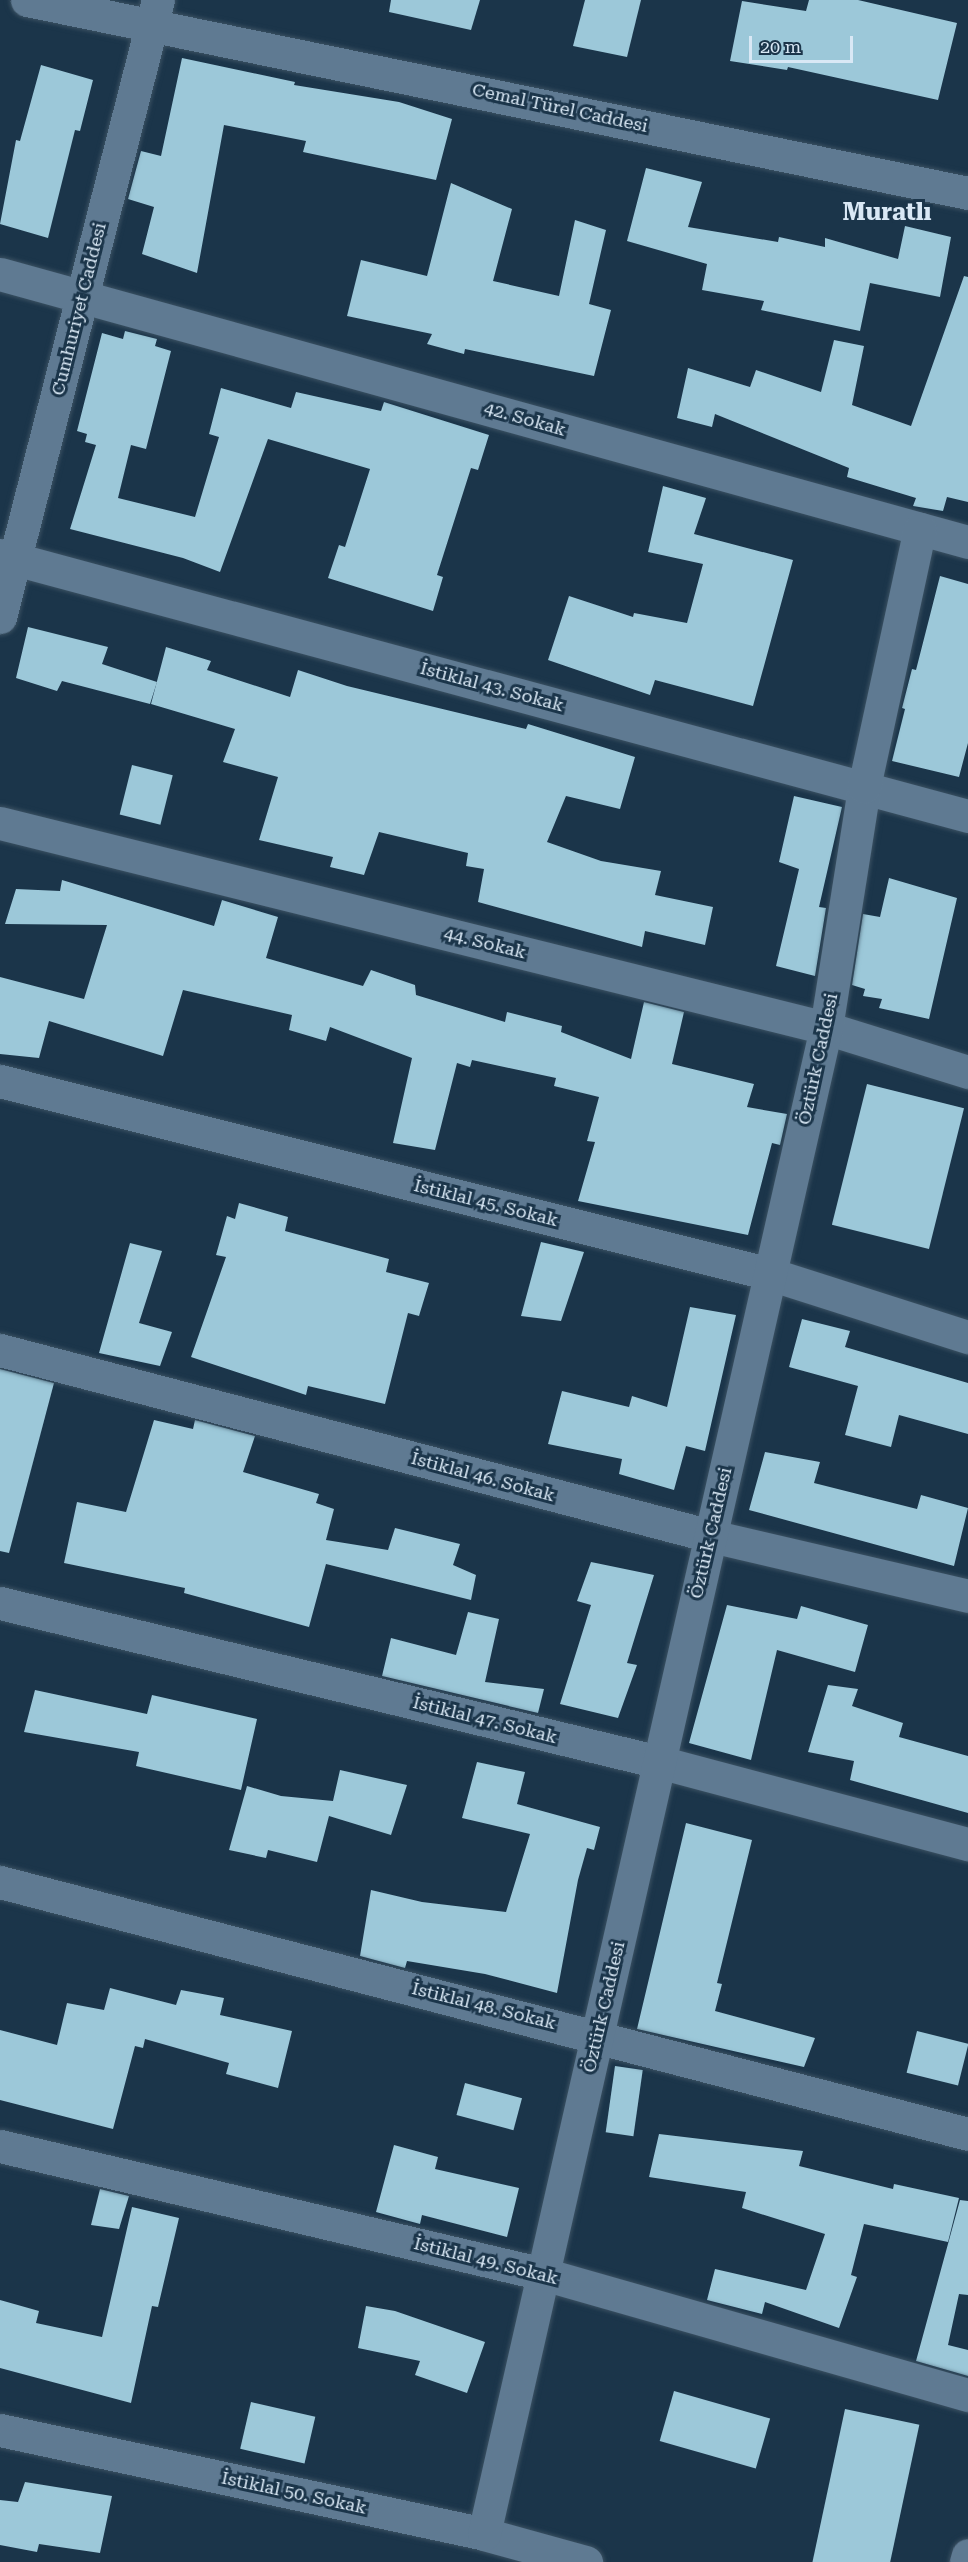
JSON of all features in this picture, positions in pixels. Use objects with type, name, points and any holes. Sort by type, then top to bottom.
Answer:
[{"type":"street","name":"Cemal Türel Caddesi","points":[[27,0],[155,12],[968,193]]},
{"type":"street","name":"Cumhuriyet Caddesi","points":[[0,617],[8,556],[82,295],[155,12]]},
{"type":"street","name":"42. Sokak","points":[[0,274],[968,542]]},
{"type":"street","name":"Öztürk Caddesi","points":[[484,2534],[826,1028],[864,787],[920,529]]},
{"type":"street","name":"İstiklal 43. Sokak","points":[[8,556],[968,816]]},
{"type":"street","name":"44. Sokak","points":[[0,823],[826,1028],[968,1072]]},
{"type":"street","name":"İstiklal 45. Sokak","points":[[0,1081],[770,1274],[968,1337]]},
{"type":"street","name":"İstiklal 46. Sokak","points":[[0,1350],[711,1536],[968,1596]]},
{"type":"street","name":"İstiklal 47. Sokak","points":[[0,1603],[659,1762],[968,1844]]},
{"type":"street","name":"İstiklal 48. Sokak","points":[[0,1882],[968,2133]]},
{"type":"street","name":"İstiklal 49. Sokak","points":[[0,2146],[543,2274],[968,2395]]},
{"type":"street","name":"İstiklal 50. Sokak","points":[[0,2430],[484,2534],[586,2562]]},
{"type":"street","points":[[966,2562],[968,2555]]},
{"type":"building","points":[[391,0],[480,0],[471,30],[389,12]]},
{"type":"building","points":[[585,0],[641,0],[627,57],[573,46]]},
{"type":"building","points":[[809,0],[858,0],[957,23],[938,100],[788,67],[787,70],[730,61],[742,1],[806,11]]},
{"type":"building","points":[[182,58],[295,82],[294,85],[399,102],[452,119],[436,180],[303,152],[306,141],[224,125],[197,273],[142,254],[154,207],[128,199],[141,151],[161,156]]},
{"type":"building","points":[[41,65],[93,80],[80,131],[75,130],[48,238],[0,224],[16,140],[20,141]]},
{"type":"building","points":[[646,168],[702,182],[688,227],[778,242],[779,237],[825,247],[825,238],[898,259],[905,226],[951,237],[940,297],[870,283],[860,331],[761,310],[764,301],[702,290],[707,264],[627,241]]},
{"type":"building","points":[[451,183],[512,209],[493,281],[559,296],[575,220],[606,230],[589,304],[611,310],[594,376],[465,349],[464,354],[427,344],[432,334],[347,316],[361,260],[427,276]]},
{"type":"building","points":[[964,276],[968,277],[968,502],[947,497],[943,511],[913,506],[916,498],[847,477],[849,468],[715,414],[712,427],[677,418],[688,368],[750,387],[756,370],[821,392],[834,340],[864,346],[852,405],[911,426]]},
{"type":"building","points":[[125,331],[157,339],[155,346],[171,351],[146,449],[131,445],[118,498],[195,517],[219,437],[209,434],[221,388],[291,408],[296,392],[381,411],[384,402],[489,435],[478,470],[471,468],[437,575],[443,577],[433,611],[328,578],[339,545],[345,547],[370,469],[268,439],[220,572],[183,558],[70,529],[96,445],[85,442],[87,434],[77,431],[102,333],[123,339]]},
{"type":"building","points":[[663,486],[706,498],[694,534],[793,560],[753,706],[655,680],[650,695],[548,660],[569,596],[633,617],[634,613],[687,623],[703,564],[648,552]]},
{"type":"building","points":[[940,576],[968,584],[968,743],[959,777],[892,761],[912,669],[916,670]]},
{"type":"building","points":[[28,627],[108,647],[102,664],[157,682],[150,704],[62,681],[57,691],[16,678]]},
{"type":"building","points":[[166,647],[211,661],[207,670],[290,697],[298,670],[347,686],[526,729],[528,724],[635,757],[620,809],[566,796],[547,842],[601,861],[661,871],[655,895],[713,907],[705,945],[645,931],[642,947],[478,902],[484,869],[466,866],[468,853],[379,832],[364,875],[330,867],[333,857],[259,840],[278,777],[223,762],[235,729],[151,704]]},
{"type":"building","points":[[132,765],[173,775],[160,825],[120,814]]},
{"type":"building","points":[[794,796],[842,807],[819,907],[826,908],[815,976],[776,966],[799,869],[779,862]]},
{"type":"building","points":[[889,878],[957,898],[929,1019],[879,1008],[882,999],[863,996],[865,989],[852,985],[863,914],[880,917]]},
{"type":"building","points":[[62,880],[214,926],[222,900],[278,917],[266,958],[363,986],[371,970],[415,985],[416,995],[505,1022],[507,1012],[562,1026],[561,1032],[631,1059],[644,1002],[684,1012],[672,1064],[754,1084],[747,1107],[787,1114],[780,1145],[772,1143],[748,1235],[578,1201],[595,1142],[587,1141],[599,1097],[554,1086],[556,1078],[472,1060],[470,1067],[457,1063],[435,1150],[393,1143],[412,1058],[330,1027],[326,1041],[289,1030],[292,1015],[183,990],[163,1056],[49,1021],[39,1058],[0,1054],[0,977],[84,999],[107,925],[5,924],[16,889],[60,891]]},
{"type":"building","points":[[867,1084],[964,1108],[929,1249],[832,1225]]},
{"type":"building","points":[[239,1203],[288,1217],[285,1231],[389,1259],[386,1272],[429,1283],[419,1316],[408,1313],[385,1404],[308,1386],[306,1395],[191,1357],[226,1257],[216,1255],[227,1216],[235,1219]]},
{"type":"building","points":[[541,1242],[584,1252],[561,1321],[521,1316]]},
{"type":"building","points":[[130,1243],[162,1251],[139,1323],[172,1332],[160,1366],[99,1353]]},
{"type":"building","points":[[690,1307],[736,1315],[705,1451],[686,1446],[674,1490],[619,1474],[622,1459],[548,1444],[562,1391],[629,1407],[632,1396],[667,1407]]},
{"type":"building","points":[[802,1319],[850,1331],[845,1347],[968,1383],[968,1434],[899,1415],[891,1447],[845,1435],[858,1386],[789,1367]]},
{"type":"building","points":[[0,1369],[54,1383],[9,1553],[0,1551]]},
{"type":"building","points":[[154,1420],[193,1429],[195,1420],[255,1436],[243,1472],[319,1494],[316,1503],[334,1509],[326,1540],[388,1550],[395,1528],[460,1544],[453,1565],[476,1575],[471,1600],[326,1564],[309,1627],[184,1593],[185,1588],[64,1563],[77,1502],[126,1512]]},
{"type":"building","points":[[765,1452],[820,1462],[814,1483],[917,1509],[921,1495],[968,1508],[954,1566],[749,1510]]},
{"type":"building","points":[[591,1562],[654,1575],[627,1663],[637,1665],[618,1718],[560,1704],[591,1605],[577,1601]]},
{"type":"building","points":[[727,1605],[797,1619],[801,1606],[868,1625],[855,1672],[777,1650],[751,1760],[689,1743]]},
{"type":"building","points":[[468,1612],[499,1619],[485,1682],[544,1689],[538,1713],[382,1676],[391,1638],[456,1655]]},
{"type":"building","points":[[828,1685],[858,1689],[852,1706],[903,1723],[899,1737],[968,1756],[968,1813],[850,1780],[854,1761],[808,1752]]},
{"type":"building","points":[[35,1690],[147,1714],[152,1695],[257,1719],[241,1790],[136,1766],[139,1752],[24,1732]]},
{"type":"building","points":[[477,1762],[525,1772],[517,1804],[600,1827],[594,1850],[587,1848],[578,1880],[557,1993],[485,1974],[407,1961],[405,1968],[360,1956],[371,1890],[422,1902],[506,1912],[530,1834],[462,1818]]},
{"type":"building","points":[[340,1770],[407,1785],[391,1835],[329,1816],[317,1862],[268,1850],[266,1858],[229,1850],[247,1786],[281,1796],[333,1801]]},
{"type":"building","points":[[686,1823],[752,1840],[717,1983],[722,1984],[715,2011],[815,2038],[804,2067],[637,2029]]},
{"type":"building","points":[[110,1988],[176,2005],[181,1990],[224,1998],[220,2015],[292,2031],[278,2088],[226,2074],[229,2063],[145,2039],[143,2048],[135,2046],[113,2129],[0,2100],[0,2030],[57,2045],[67,2003],[104,2010]]},
{"type":"building","points":[[917,2031],[968,2044],[958,2086],[907,2073]]},
{"type":"building","points":[[615,2066],[643,2070],[633,2136],[606,2132]]},
{"type":"building","points":[[465,2083],[522,2098],[513,2130],[456,2115]]},
{"type":"building","points":[[659,2134],[803,2151],[799,2166],[893,2189],[894,2184],[959,2198],[948,2242],[864,2224],[851,2275],[857,2277],[839,2328],[765,2302],[762,2314],[707,2300],[715,2269],[806,2290],[825,2234],[742,2208],[746,2192],[649,2177]]},
{"type":"building","points":[[394,2145],[438,2157],[435,2169],[519,2188],[507,2237],[422,2215],[420,2224],[376,2212]]},
{"type":"building","points":[[100,2189],[129,2196],[119,2229],[91,2225]]},
{"type":"building","points":[[960,2200],[968,2201],[968,2295],[959,2294],[948,2345],[968,2350],[968,2376],[916,2361]]},
{"type":"building","points":[[132,2207],[179,2218],[158,2307],[152,2306],[131,2403],[0,2368],[0,2300],[39,2311],[36,2323],[102,2337]]},
{"type":"building","points":[[366,2306],[395,2311],[485,2342],[467,2393],[415,2375],[420,2361],[358,2348]]},
{"type":"building","points":[[674,2391],[770,2419],[756,2469],[660,2441]]},
{"type":"building","points":[[251,2402],[315,2417],[305,2464],[240,2449]]},
{"type":"building","points":[[845,2409],[919,2425],[890,2562],[812,2562]]},
{"type":"building","points":[[25,2482],[112,2496],[100,2553],[39,2544],[37,2552],[0,2545],[0,2500],[18,2502]]},
{"type":"district","name":"Muratlı","points":[[887,213]]}]
